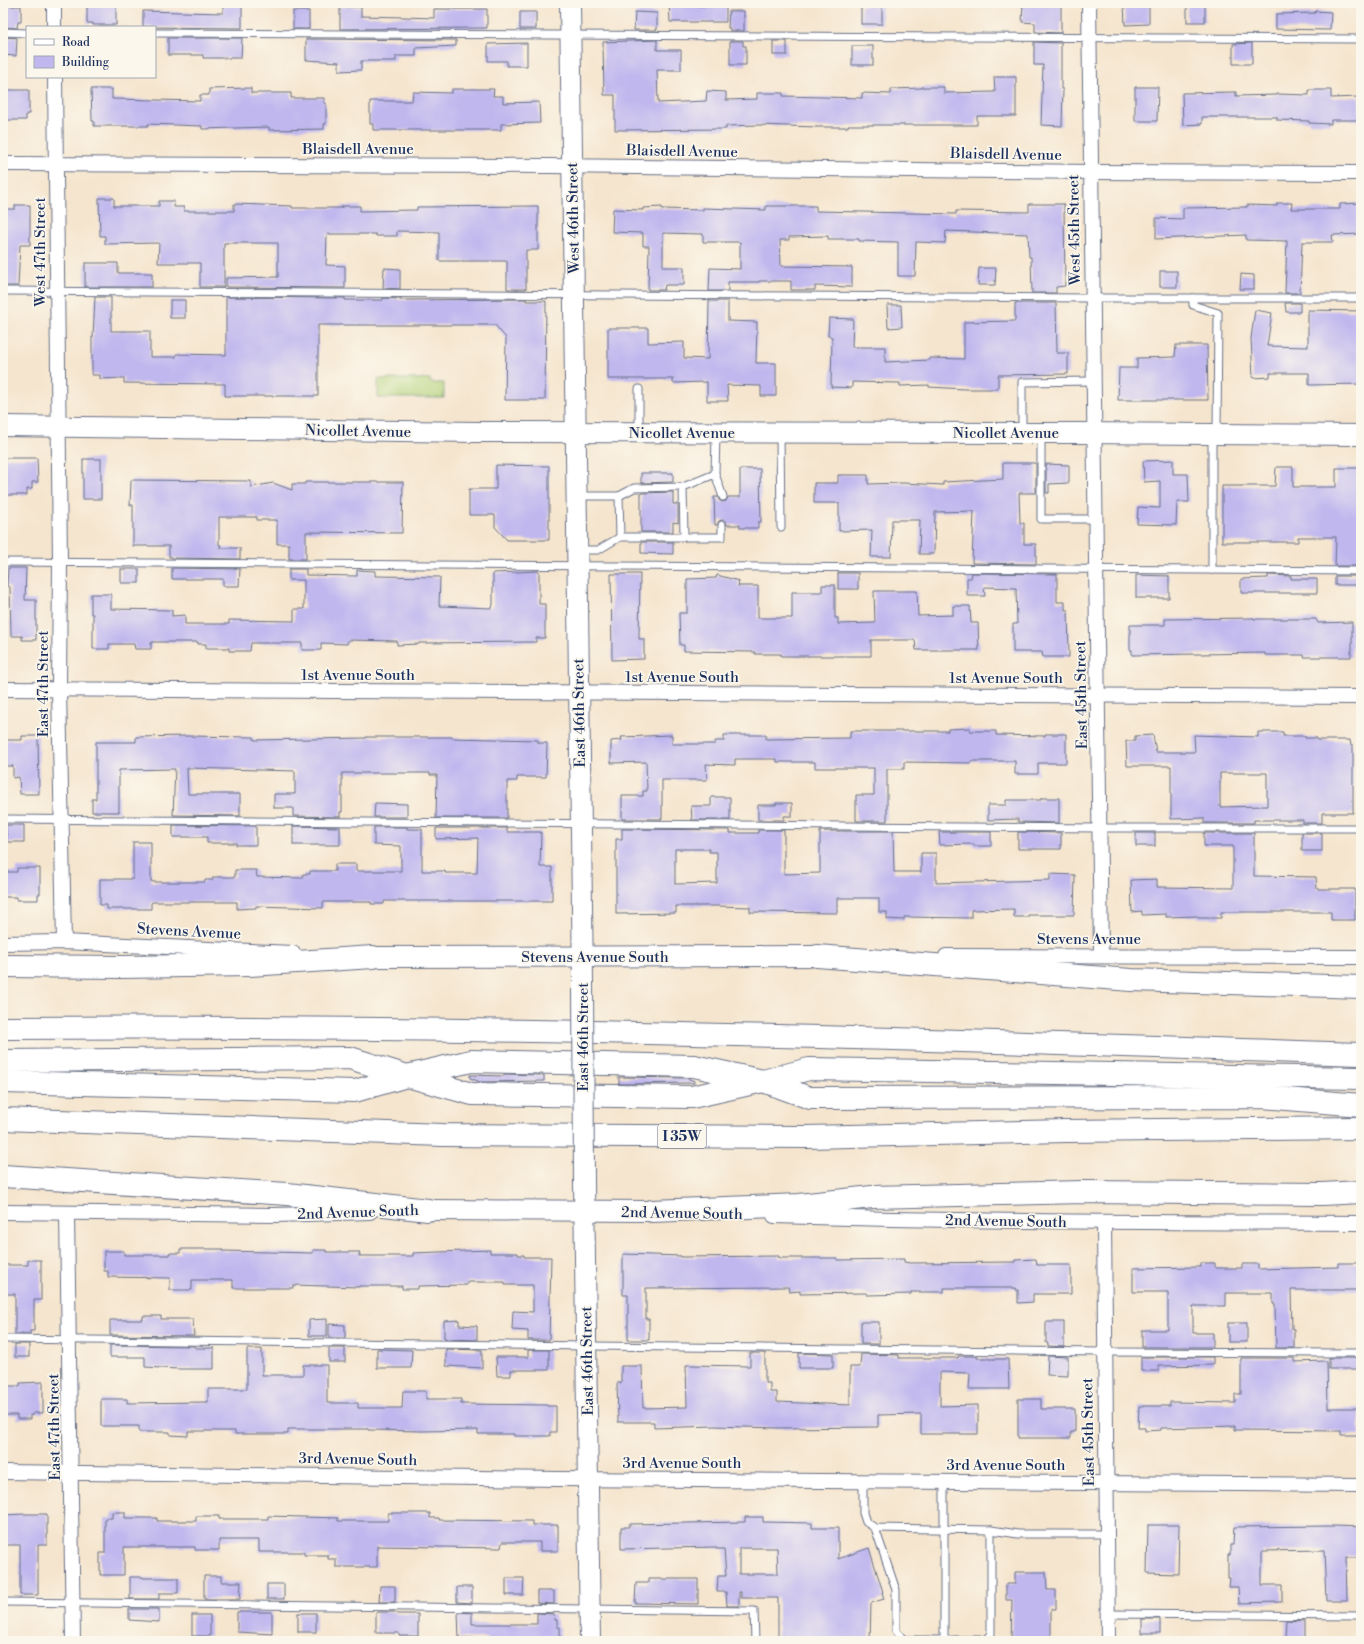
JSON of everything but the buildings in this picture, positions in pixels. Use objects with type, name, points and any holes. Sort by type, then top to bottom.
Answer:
[{"type":"highway","points":[[817,956],[1131,980],[1361,987]]},
{"type":"highway","points":[[3,966],[129,967],[250,965],[373,957]]},
{"type":"highway","points":[[3,1028],[237,1028],[810,1036],[1361,1054]]},
{"type":"highway","points":[[3,1061],[350,1058],[472,1094],[684,1097],[692,1097],[809,1069],[1361,1078]]},
{"type":"highway","points":[[3,1082],[355,1091],[407,1076],[471,1061],[694,1066],[763,1081],[810,1098],[1261,1097],[1361,1105]]},
{"type":"highway","name":"I 35W","points":[[3,1119],[451,1136],[807,1137],[1059,1131],[1361,1128]]},
{"type":"highway","points":[[3,1176],[287,1194],[428,1210]]},
{"type":"highway","points":[[652,1211],[799,1205],[872,1197],[1082,1192],[1322,1194],[1361,1192]]},
{"type":"main road","name":"West 46th Street","points":[[570,3],[576,433]]},
{"type":"main road","name":"Nicollet Avenue","points":[[3,426],[716,434],[1094,433],[1361,435]]},
{"type":"main road","name":"East 46th Street","points":[[576,433],[590,1641]]},
{"type":"main road","name":"Stevens Avenue South","points":[[373,957],[817,956]]},
{"type":"main road","name":"2nd Avenue South","points":[[428,1210],[584,1212],[652,1211]]},
{"type":"street","points":[[54,3],[54,26]]},
{"type":"street","name":"West 45th Street","points":[[1089,3],[1094,433]]},
{"type":"street","name":"West 47th Street","points":[[55,78],[58,426]]},
{"type":"street","name":"Blaisdell Avenue","points":[[3,164],[1361,173]]},
{"type":"street","name":"East 47th Street","points":[[58,426],[60,562],[59,689],[64,942]]},
{"type":"street","name":"East 45th Street","points":[[1094,433],[1101,956]]},
{"type":"street","name":"1st Avenue South","points":[[3,689],[1361,697]]},
{"type":"street","name":"Stevens Avenue","points":[[3,942],[64,942],[373,957]]},
{"type":"street","name":"Stevens Avenue","points":[[817,956],[1361,957]]},
{"type":"street","name":"2nd Avenue South","points":[[3,1212],[276,1215],[428,1210]]},
{"type":"street","name":"2nd Avenue South","points":[[652,1211],[874,1219],[1361,1223]]},
{"type":"street","name":"East 47th Street","points":[[68,1213],[73,1641]]},
{"type":"street","name":"East 45th Street","points":[[1104,1222],[1104,1352],[1108,1641]]},
{"type":"street","name":"3rd Avenue South","points":[[3,1472],[588,1479],[1361,1485]]},
{"type":"lane","points":[[3,32],[26,33]]},
{"type":"lane","points":[[156,33],[1361,39]]},
{"type":"lane","points":[[3,291],[1092,298],[1361,298]]},
{"type":"lane","points":[[1193,298],[1193,305],[1218,313],[1212,570]]},
{"type":"lane","points":[[1093,381],[1022,382],[1032,433],[1041,519],[1095,519]]},
{"type":"lane","points":[[639,389],[639,433]]},
{"type":"lane","points":[[716,434],[716,474],[723,497]]},
{"type":"lane","points":[[780,434],[781,527]]},
{"type":"lane","points":[[576,496],[619,496],[634,488],[683,487],[716,474]]},
{"type":"lane","points":[[683,487],[684,537]]},
{"type":"lane","points":[[619,496],[620,537]]},
{"type":"lane","points":[[577,558],[598,550],[620,537],[722,537],[722,525]]},
{"type":"lane","points":[[3,562],[577,558],[1077,568],[1096,570],[1361,571]]},
{"type":"lane","points":[[3,819],[1099,828],[1361,828]]},
{"type":"lane","points":[[3,1339],[1104,1352],[1361,1353]]},
{"type":"lane","points":[[862,1481],[863,1513],[866,1522],[875,1528],[991,1530],[1018,1534],[1106,1534]]},
{"type":"lane","points":[[944,1482],[944,1640]]},
{"type":"lane","points":[[875,1528],[896,1590],[896,1632],[904,1640],[985,1640],[991,1634],[991,1530]]},
{"type":"lane","points":[[3,1602],[754,1611],[754,1641]]},
{"type":"lane","points":[[1107,1614],[1361,1616]]},
{"type":"green space","points":[[378,379],[430,379],[431,383],[444,383],[444,398],[378,398]]}]
